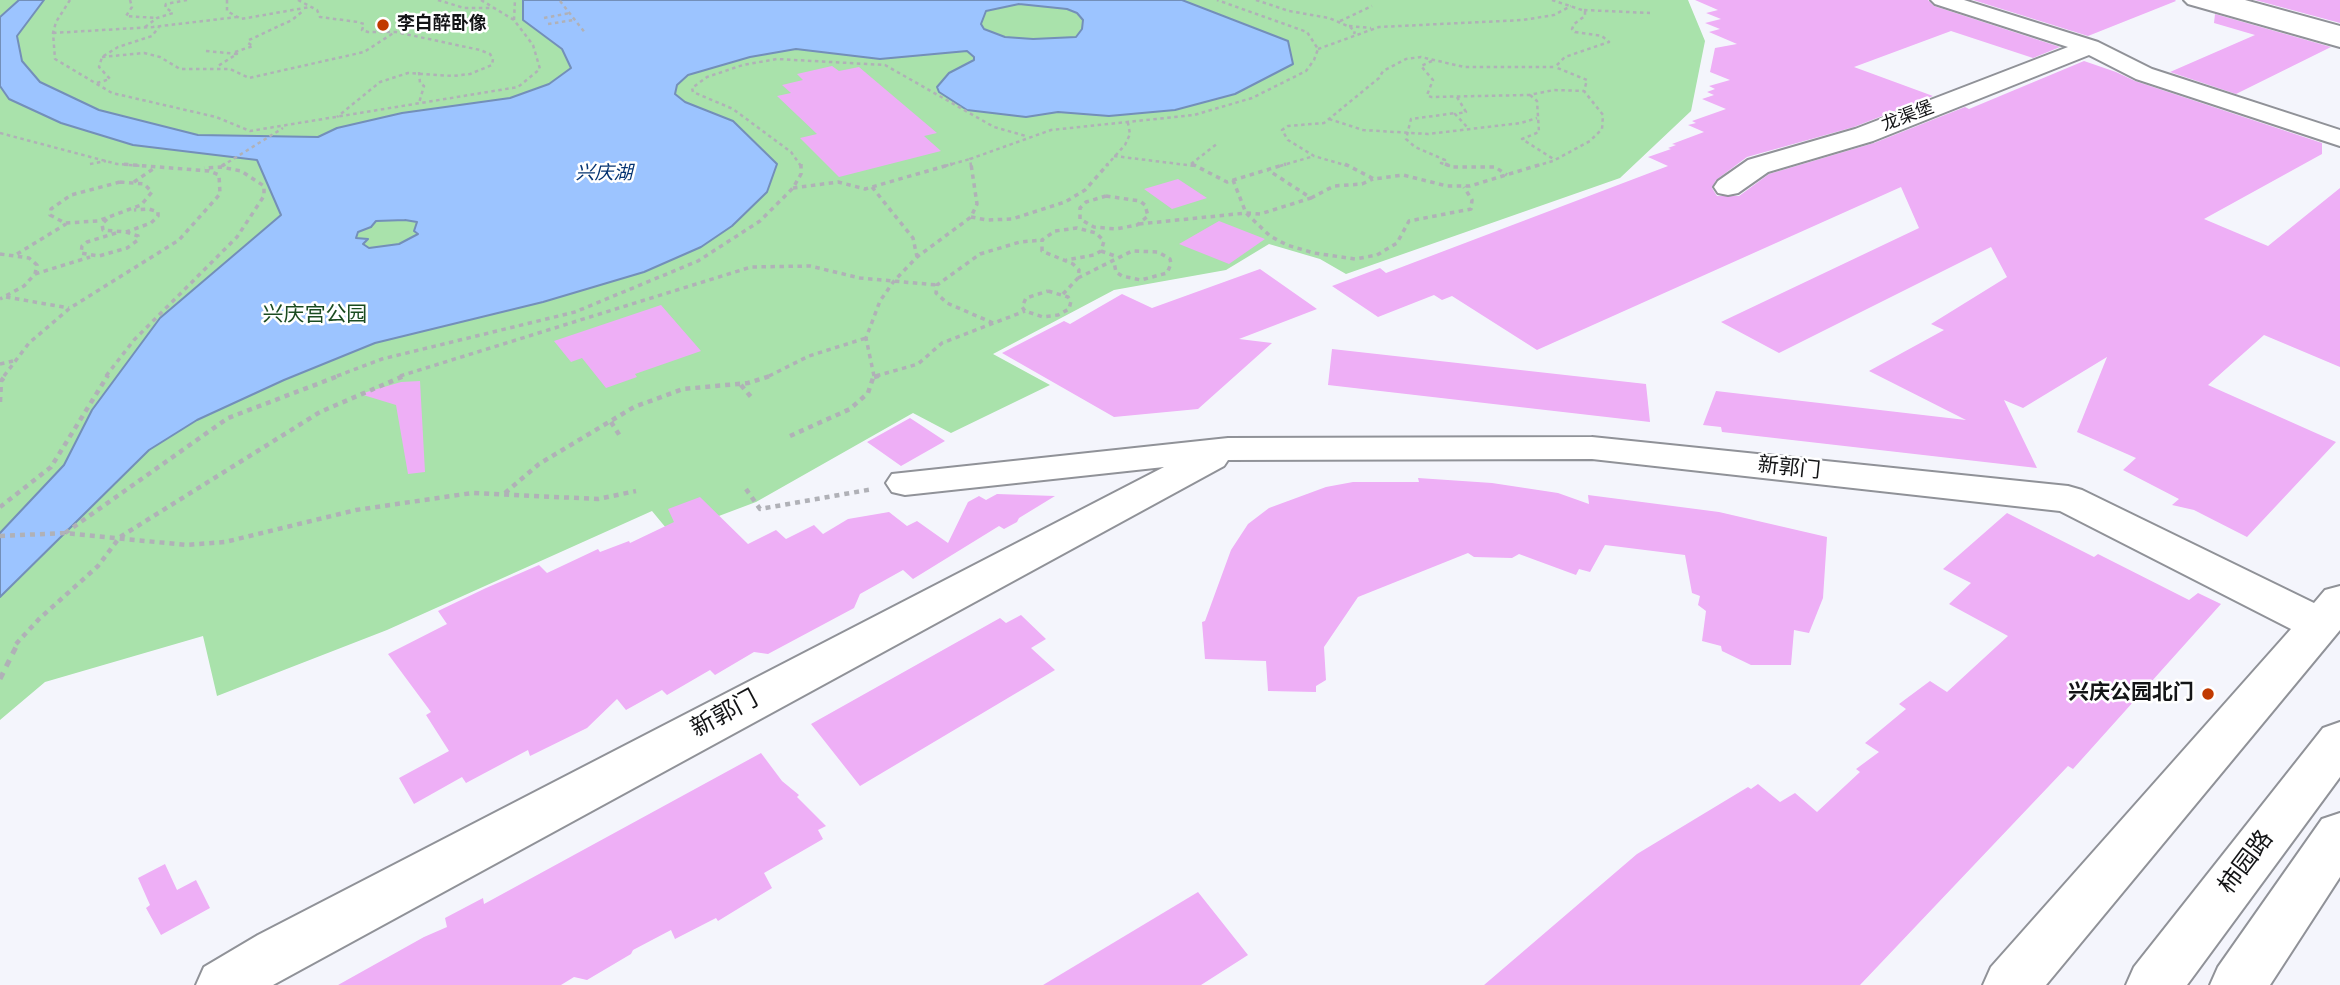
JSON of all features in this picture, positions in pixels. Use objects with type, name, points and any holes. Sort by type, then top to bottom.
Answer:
[{"type":"street","points":[[1942,0],[2090,47],[2144,74],[2340,138]]},
{"type":"street","points":[[2195,0],[2340,40]]},
{"type":"street","points":[[2221,0],[2340,33]]},
{"type":"street","points":[[2256,0],[2340,22]]},
{"type":"street","points":[[2291,0],[2340,13]]},
{"type":"street","name":"龙渠堡","points":[[1728,187],[1758,166],[1864,135],[2090,47]]},
{"type":"street","name":"新郭门","points":[[905,484],[1228,449],[1592,448],[2068,499],[2330,613]]},
{"type":"street","name":"新郭门","points":[[224,985],[277,953],[1228,449]]},
{"type":"street","points":[[2011,985],[2330,613]]},
{"type":"street","name":"柿园路","points":[[2154,985],[2340,741]]},
{"type":"street","points":[[2238,985],[2340,834]]},
{"type":"path","points":[[70,0],[56,22],[53,33],[55,59],[112,93],[216,117],[250,131],[518,88],[540,69],[533,45],[514,20],[481,0]]},
{"type":"path","points":[[130,0],[131,7],[126,16],[157,18]]},
{"type":"path","points":[[144,27],[157,18],[173,13],[164,6],[171,1],[187,0]]},
{"type":"path","points":[[228,0],[227,11],[237,17]]},
{"type":"path","points":[[298,0],[317,10],[320,17],[358,22],[364,24],[362,30],[368,32],[396,32],[480,50],[490,54],[493,59],[492,65],[470,74],[453,76],[419,72],[374,84],[337,117]]},
{"type":"path","points":[[438,0],[464,8],[495,8]]},
{"type":"path","points":[[514,20],[515,0]]},
{"type":"path","points":[[1217,0],[1307,32],[1318,49]]},
{"type":"path","points":[[1256,0],[1289,11],[1339,22],[1355,31],[1353,35]]},
{"type":"path","points":[[1552,0],[1583,10],[1650,13]]},
{"type":"path","points":[[560,1],[586,34]]},
{"type":"path","points":[[1339,22],[1372,6]]},
{"type":"path","points":[[1347,25],[1379,27],[1522,20],[1553,15],[1572,6]]},
{"type":"path","points":[[53,33],[159,26],[237,17],[249,19],[311,7]]},
{"type":"path","points":[[206,51],[235,52],[253,46],[248,43],[249,40],[292,20],[304,10]]},
{"type":"path","points":[[1555,67],[1565,57],[1594,50],[1609,42],[1602,36],[1580,34],[1572,29],[1585,16],[1583,10]]},
{"type":"path","points":[[544,18],[570,13]]},
{"type":"path","points":[[548,24],[575,19]]},
{"type":"path","points":[[519,27],[529,25]]},
{"type":"path","points":[[96,84],[110,79],[99,67],[102,57],[118,47],[152,36],[159,26]]},
{"type":"path","points":[[793,188],[838,182],[859,189],[872,187],[970,159],[1026,136],[1051,130],[1194,115],[1252,98],[1306,71],[1318,49],[1379,27]]},
{"type":"path","points":[[102,57],[144,53],[160,57],[180,69],[230,69],[249,78],[364,52],[396,32]]},
{"type":"path","points":[[215,68],[237,54],[235,52]]},
{"type":"path","points":[[0,679],[14,647],[39,619],[98,566],[120,537],[320,411],[392,379],[751,267],[810,267],[860,278],[937,285],[980,254],[1020,242],[1042,240],[1055,231],[1065,229],[1116,229],[1139,224],[1246,213],[1261,214],[1311,198],[1334,186],[1409,175],[1447,186],[1464,187],[1555,160],[1590,141],[1602,129],[1602,115],[1599,107],[1586,96],[1584,91],[1587,80],[1555,67],[1464,67],[1413,57],[1396,62],[1382,71],[1379,78],[1324,123],[1289,126],[1282,130],[1288,139],[1315,156],[1342,163],[1374,179]]},
{"type":"path","points":[[65,533],[228,418],[382,359],[575,312],[698,261],[760,221],[793,188],[801,174],[801,163],[791,152],[733,109],[693,92],[696,84],[724,70],[777,59],[804,58],[885,65],[994,127],[1026,136]]},
{"type":"path","points":[[1432,60],[1421,66],[1433,80],[1427,95],[1457,97],[1529,95],[1554,90],[1584,91]]},
{"type":"path","points":[[419,72],[420,83],[424,86],[419,103]]},
{"type":"path","points":[[1529,95],[1537,101],[1539,132],[1522,139],[1555,160]]},
{"type":"path","points":[[1457,97],[1466,112],[1411,119],[1406,139],[1415,147],[1445,160],[1441,163],[1452,167],[1495,167],[1507,175]]},
{"type":"path","points":[[1456,113],[1470,130]]},
{"type":"path","points":[[1329,119],[1352,127],[1406,134],[1470,130],[1536,118]]},
{"type":"path","points":[[971,217],[987,220],[1012,219],[1074,197],[1085,190],[1125,145],[1130,134],[1128,123]]},
{"type":"path","points":[[221,166],[285,127]]},
{"type":"path","points":[[0,133],[106,161],[153,169],[221,166],[241,171],[264,186],[264,196],[237,237],[134,340],[99,386],[51,467],[0,507]]},
{"type":"path","points":[[32,144],[41,142]]},
{"type":"path","points":[[1191,164],[1218,143]]},
{"type":"path","points":[[1114,156],[1191,164],[1227,182],[1315,156]]},
{"type":"path","points":[[790,436],[850,409],[868,393],[874,377],[866,338],[880,301],[894,281],[917,257],[971,217],[977,204],[970,159]]},
{"type":"path","points":[[90,164],[106,161]]},
{"type":"path","points":[[133,182],[153,169]]},
{"type":"path","points":[[0,402],[1,381],[29,343],[70,308],[178,240],[199,222],[219,194],[221,182],[219,175],[196,169]]},
{"type":"path","points":[[1268,170],[1311,198]]},
{"type":"path","points":[[1233,180],[1246,213],[1270,236],[1287,245],[1314,253],[1354,259],[1377,255],[1389,248],[1396,243],[1409,221],[1471,209],[1472,200],[1464,187]]},
{"type":"path","points":[[115,216],[68,223],[55,220],[50,215],[51,209],[59,202],[87,189],[133,182],[150,188],[152,192],[141,205],[125,213]]},
{"type":"path","points":[[872,187],[914,238],[917,257]]},
{"type":"path","points":[[1074,197],[1086,202],[1119,196],[1140,201],[1148,210],[1148,216],[1139,224]]},
{"type":"path","points":[[1086,202],[1078,213],[1080,219],[1104,241],[1101,251]]},
{"type":"path","points":[[116,233],[100,227],[107,219],[125,213],[149,209],[158,212],[158,216],[151,223],[125,232]]},
{"type":"path","points":[[17,255],[68,223]]},
{"type":"path","points":[[0,299],[24,286],[35,274],[91,256],[118,252],[138,240],[135,233],[116,233],[94,239],[82,246],[81,253],[91,256]]},
{"type":"path","points":[[1042,240],[1042,251],[1066,260],[1079,270],[1078,278]]},
{"type":"path","points":[[1063,294],[1078,278],[1132,251],[1150,250],[1165,255],[1171,264],[1167,273],[1141,279],[1122,276],[1116,272],[1114,261]]},
{"type":"path","points":[[1066,260],[1086,258],[1101,251],[1118,257]]},
{"type":"path","points":[[0,254],[29,258],[37,265],[35,274]]},
{"type":"path","points":[[937,285],[936,293],[947,303],[993,323]]},
{"type":"path","points":[[874,377],[918,364],[942,343],[1025,311],[1043,317],[1064,312],[1069,309],[1071,301],[1063,294],[1048,291],[1032,294],[1023,302],[1025,311]]},
{"type":"path","points":[[6,297],[70,308]]},
{"type":"path","points":[[505,494],[539,464],[634,407],[671,392],[701,386],[741,384],[768,377],[809,356],[866,338]]},
{"type":"path","points":[[0,364],[14,361]]},
{"type":"path","points":[[741,384],[751,397]]},
{"type":"path","points":[[611,422],[620,436]]},
{"type":"path","points":[[746,488],[760,509],[905,484]]},
{"type":"path","points":[[0,536],[65,533],[186,545],[225,542],[356,510],[472,494],[598,499],[636,491]]},
{"type":"green space","name":"兴庆宫公园","points":[[0,0],[1688,0],[1705,41],[1691,111],[1620,178],[1346,274],[1320,259],[1269,244],[1226,270],[1114,290],[993,354],[1050,385],[951,433],[913,413],[756,502],[671,534],[652,511],[387,630],[217,696],[203,636],[45,682],[0,720]]},
{"type":"water","name":"兴庆湖","points":[[19,0],[44,0],[17,36],[22,61],[40,82],[99,110],[198,135],[318,137],[337,128],[402,113],[510,98],[549,84],[571,68],[562,49],[523,20],[523,0],[1182,0],[1288,41],[1293,64],[1235,94],[1175,110],[1109,116],[1058,112],[1026,117],[967,110],[939,92],[937,87],[949,73],[974,60],[967,51],[880,59],[796,49],[750,57],[688,75],[677,85],[675,94],[685,102],[733,121],[777,164],[767,192],[732,226],[701,247],[644,272],[543,302],[375,343],[284,380],[197,420],[149,450],[0,597],[0,533],[64,465],[92,410],[160,318],[281,215],[257,160],[133,145],[61,123],[9,99],[0,86],[0,17]],"holes":[[[1019,4],[1067,9],[1077,13],[1083,20],[1082,29],[1076,37],[1033,39],[1005,37],[984,29],[981,24],[986,11]],[[376,221],[417,222],[414,231],[418,234],[399,244],[369,248],[363,244],[368,239],[356,238],[358,232],[371,227]]]},
{"type":"building","points":[[1695,0],[1928,0],[1934,6],[2060,47],[2033,58],[1951,31],[1854,67],[1933,96],[1854,127],[1747,157],[1716,180],[1712,188],[1717,196],[1739,196],[1769,174],[1874,143],[1965,107],[1969,109],[2084,61],[2135,81],[2322,143],[2322,154],[2204,219],[2268,246],[2340,188],[2340,367],[2264,335],[2208,385],[2336,442],[2247,537],[2194,510],[2172,505],[2179,499],[2123,470],[2136,458],[2077,432],[2107,357],[2023,408],[2004,400],[2037,468],[1722,432],[1721,427],[1703,425],[1716,391],[1966,420],[1869,371],[1944,330],[1931,324],[2007,277],[1991,247],[1779,353],[1721,322],[1919,228],[1901,187],[1537,350],[1452,296],[1442,300],[1434,295],[1378,317],[1332,286],[1380,268],[1386,273],[1668,166],[1648,157],[1704,132],[1688,125],[1696,123],[1692,121],[1726,109],[1702,99],[1714,95],[1707,92],[1715,89],[1709,86],[1730,80],[1710,72],[1715,48],[1737,44],[1709,32],[1720,29],[1705,23],[1721,19],[1706,13],[1718,10]]},
{"type":"building","points":[[1973,0],[2175,0],[2176,1],[2088,36]]},
{"type":"building","points":[[2255,0],[2340,0],[2340,23]]},
{"type":"building","points":[[2215,14],[2331,47],[2236,94],[2170,72],[2255,35],[2214,23]]},
{"type":"building","points":[[832,66],[839,71],[859,67],[937,133],[924,136],[941,151],[839,177],[800,138],[817,134],[777,96],[791,93],[782,85],[803,80],[797,74]]},
{"type":"building","points":[[1178,179],[1207,198],[1172,209],[1144,189]]},
{"type":"building","points":[[1219,221],[1265,239],[1229,264],[1179,244]]},
{"type":"building","points":[[1260,269],[1317,309],[1239,339],[1272,343],[1198,409],[1114,417],[1002,353],[1064,321],[1070,324],[1122,294],[1152,308]]},
{"type":"building","points":[[661,305],[701,351],[635,374],[637,377],[606,388],[582,358],[571,362],[554,341]]},
{"type":"building","points":[[1332,349],[1646,384],[1650,422],[1328,385]]},
{"type":"building","points":[[420,381],[425,472],[408,474],[396,405],[360,394],[401,382]]},
{"type":"building","points":[[910,418],[945,441],[901,466],[867,442]]},
{"type":"building","points":[[1418,478],[1492,483],[1558,493],[1589,504],[1588,495],[1719,512],[1827,537],[1823,598],[1809,633],[1794,630],[1791,665],[1751,665],[1722,651],[1721,646],[1702,641],[1706,611],[1698,605],[1700,596],[1692,593],[1685,555],[1605,545],[1590,572],[1579,569],[1576,575],[1519,554],[1512,558],[1474,557],[1468,553],[1358,597],[1324,647],[1326,680],[1316,686],[1316,692],[1268,691],[1266,661],[1205,659],[1202,622],[1205,621],[1231,550],[1248,524],[1269,508],[1326,487],[1353,482],[1419,482]]},
{"type":"building","points":[[997,494],[1055,496],[1019,518],[1017,522],[1004,529],[999,526],[913,579],[903,570],[860,594],[854,608],[768,654],[754,652],[715,675],[710,670],[667,695],[662,690],[626,710],[617,699],[587,728],[530,756],[528,750],[466,783],[462,777],[414,804],[399,778],[449,751],[426,715],[431,712],[388,654],[447,624],[438,611],[486,588],[539,565],[547,573],[598,549],[600,552],[629,541],[630,543],[674,522],[668,509],[700,497],[748,544],[776,530],[786,539],[814,525],[823,534],[848,519],[889,512],[907,526],[917,521],[948,543],[968,502],[979,496],[986,500]]},
{"type":"building","points":[[2007,513],[2094,557],[2098,554],[2189,600],[2198,593],[2221,604],[2073,769],[2068,766],[1860,985],[1484,985],[1637,854],[1748,787],[1751,789],[1758,784],[1780,802],[1795,793],[1817,812],[1860,772],[1856,769],[1879,752],[1865,743],[1906,709],[1899,704],[1930,681],[1947,692],[2008,636],[1949,604],[1971,583],[1943,569]]},
{"type":"building","points":[[1021,615],[1046,639],[1031,648],[1055,670],[860,786],[811,724],[1000,618],[1006,623]]},
{"type":"building","points":[[761,753],[782,781],[799,795],[797,797],[826,826],[818,830],[823,839],[764,873],[772,888],[718,921],[716,918],[675,939],[671,930],[633,950],[631,954],[587,980],[574,977],[561,985],[338,985],[447,927],[445,918],[483,898],[484,904]]},
{"type":"building","points":[[165,864],[177,890],[196,880],[210,908],[161,935],[146,908],[150,905],[138,878]]},
{"type":"building","points":[[1198,892],[1248,955],[1201,985],[1043,985]]},
{"type":"place","name":"李白醉卧像","points":[[383,25]]},
{"type":"place","name":"兴庆公园北门","points":[[2208,694]]}]
